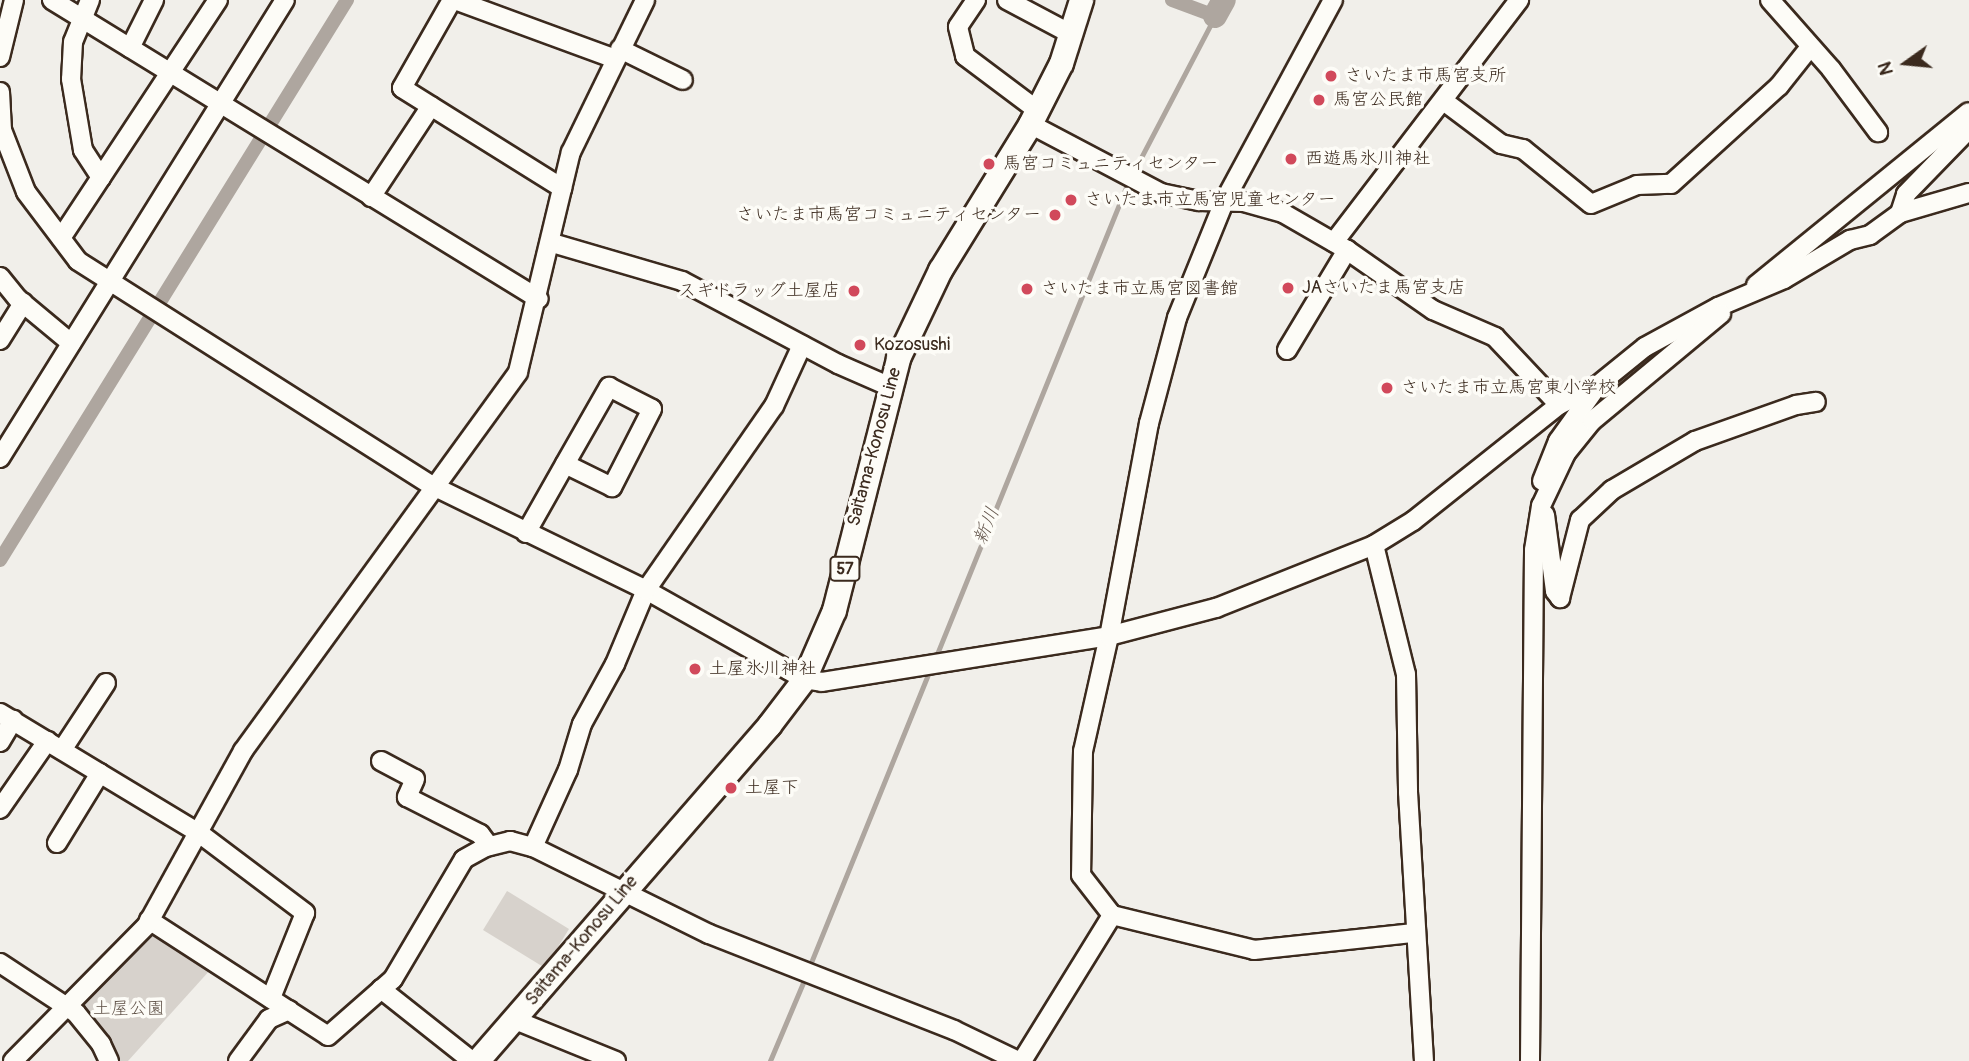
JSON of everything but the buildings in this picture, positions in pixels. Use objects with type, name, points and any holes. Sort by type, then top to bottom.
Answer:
[{"type":"main road","name":"Saitama-Konosu Line","points":[[475,1061],[515,1020],[804,679],[834,610],[888,386],[940,270],[1034,117],[1072,34],[1081,0]]},
{"type":"street","points":[[0,57],[14,0]]},
{"type":"street","points":[[52,0],[172,73],[219,106],[539,299]]},
{"type":"street","points":[[90,0],[73,42],[74,117],[83,150],[101,178]]},
{"type":"street","points":[[130,48],[154,0]]},
{"type":"street","points":[[61,238],[218,0]]},
{"type":"street","points":[[0,458],[71,343],[112,284],[285,0]]},
{"type":"street","points":[[562,188],[402,88],[454,0],[618,54],[683,80]]},
{"type":"street","points":[[13,1061],[149,919],[243,751],[518,372],[539,299],[571,152],[645,0]]},
{"type":"street","points":[[975,0],[958,27],[965,56],[1034,117],[1161,193],[1264,205],[1340,246],[1433,310],[1496,337],[1559,405]]},
{"type":"street","points":[[1007,0],[1072,34]]},
{"type":"street","points":[[1333,0],[1224,202],[1184,299],[1158,385],[1109,636],[1083,751],[1081,875],[1112,915],[1255,950],[1415,933]]},
{"type":"street","points":[[1287,350],[1340,246],[1519,0]]},
{"type":"street","points":[[1770,0],[1878,132]]},
{"type":"street","points":[[1445,102],[1502,144],[1523,149],[1591,204],[1636,185],[1671,184],[1779,86],[1810,47]]},
{"type":"street","points":[[0,92],[3,139],[26,192],[78,261],[433,486],[646,590],[804,679],[838,681],[1109,636],[1216,608],[1374,545],[1413,521],[1559,405],[1598,384],[1636,353],[1718,307],[1735,302],[1850,240],[1870,235],[1900,213],[1969,193]]},
{"type":"street","points":[[371,197],[431,106]]},
{"type":"street","points":[[1530,1061],[1534,550],[1541,506],[1566,453],[1592,421],[1969,113]]},
{"type":"street","points":[[1900,213],[1906,194],[1969,129]]},
{"type":"street","points":[[552,243],[682,281],[802,345],[888,386]]},
{"type":"street","points":[[0,277],[23,303],[71,343]]},
{"type":"street","points":[[0,340],[23,303]]},
{"type":"street","points":[[533,847],[568,770],[582,724],[615,664],[646,590],[775,406],[802,345]]},
{"type":"street","points":[[1598,384],[1552,452],[1540,490],[1555,592],[1560,598],[1565,595],[1569,556],[1580,520],[1612,490],[1695,441],[1796,404],[1816,402]]},
{"type":"street","points":[[526,533],[565,464],[609,387],[652,408],[612,487],[565,464]]},
{"type":"street","points":[[1374,545],[1406,674],[1415,933],[1424,1061]]},
{"type":"street","points":[[62,750],[106,683]]},
{"type":"street","points":[[0,742],[7,717],[199,833],[305,913],[271,998]]},
{"type":"street","points":[[0,808],[47,741]]},
{"type":"street","points":[[380,761],[415,779],[407,797],[480,834],[489,846]]},
{"type":"street","points":[[57,843],[100,773]]},
{"type":"street","points":[[149,919],[328,1036],[381,989],[402,966],[458,868],[489,846],[510,841],[533,847],[622,894],[709,934],[954,1030],[1020,1061],[1112,915]]},
{"type":"street","points":[[0,963],[67,1006],[94,1034],[109,1061]]},
{"type":"street","points":[[381,989],[475,1061]]},
{"type":"street","points":[[238,1061],[269,1020],[289,1010]]},
{"type":"street","points":[[515,1020],[596,1057],[616,1061]]},
{"type":"green space","points":[[507,891],[569,929],[545,968],[483,930]]},
{"type":"green space","name":"土屋公園","points":[[156,929],[211,969],[128,1061],[114,1061],[79,1006]]},
{"type":"waterway","points":[[0,560],[347,0]]},
{"type":"waterway","points":[[1172,0],[1215,16]]},
{"type":"waterway","name":"新川","points":[[1215,16],[1224,0]]},
{"type":"waterway","name":"新川","points":[[1133,173],[1215,16]]},
{"type":"waterway","name":"新川","points":[[935,659],[1129,180]]},
{"type":"waterway","name":"新川","points":[[808,970],[930,670]]},
{"type":"waterway","name":"新川","points":[[770,1061],[805,978]]},
{"type":"place","name":"さいたま市馬宮支所","points":[[1331,76]]},
{"type":"place","name":"馬宮公民館","points":[[1319,100]]},
{"type":"place","name":"西遊馬氷川神社","points":[[1291,159]]},
{"type":"place","name":"馬宮コミュニティセンター","points":[[989,164]]},
{"type":"place","name":"さいたま市立馬宮児童センター","points":[[1071,200]]},
{"type":"place","name":"さいたま市馬宮コミュニティセンター","points":[[1055,215]]},
{"type":"place","name":"JAさいたま馬宮支店","points":[[1288,288]]},
{"type":"place","name":"さいたま市立馬宮図書館","points":[[1027,289]]},
{"type":"place","name":"スギドラッグ土屋店","points":[[854,291]]},
{"type":"place","name":"Kozosushi","points":[[860,345]]},
{"type":"place","name":"さいたま市立馬宮東小学校","points":[[1387,388]]},
{"type":"place","name":"土屋氷川神社","points":[[695,669]]},
{"type":"place","name":"土屋下","points":[[731,788]]}]
